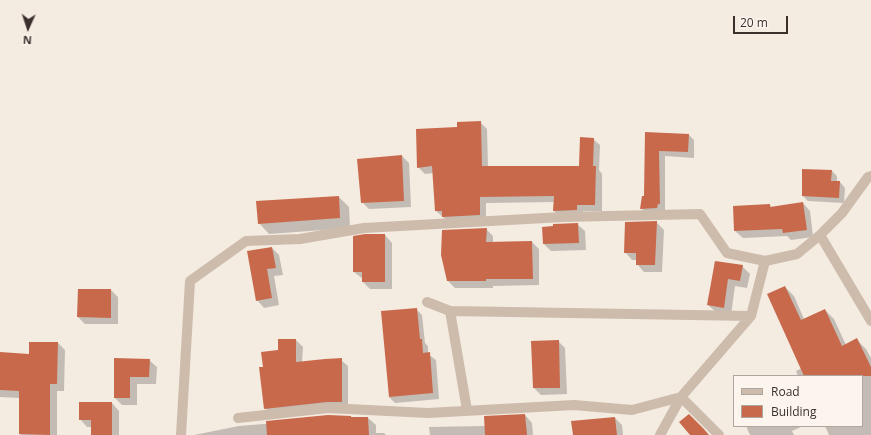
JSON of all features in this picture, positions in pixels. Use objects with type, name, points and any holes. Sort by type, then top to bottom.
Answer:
[{"type":"street","points":[[181,435],[190,281],[246,242],[300,239],[364,228],[563,217],[700,214],[727,253],[765,261],[797,254],[820,235],[842,213],[868,177],[871,176]]},
{"type":"street","points":[[820,235],[871,321]]},
{"type":"street","points":[[660,435],[681,397],[751,316],[765,261]]},
{"type":"street","points":[[427,302],[450,311],[751,316]]},
{"type":"street","points":[[450,311],[467,410]]},
{"type":"street","points":[[238,418],[328,408],[428,413],[574,405],[632,410],[681,397]]},
{"type":"street","points":[[681,397],[719,435]]},
{"type":"building","points":[[481,121],[482,166],[579,166],[580,137],[594,138],[593,166],[596,166],[595,205],[577,205],[577,210],[553,211],[554,196],[480,197],[480,215],[442,217],[442,211],[435,211],[432,166],[417,168],[416,129],[457,127],[457,122]]},
{"type":"building","points":[[645,132],[689,134],[688,152],[659,151],[660,204],[658,204],[657,208],[640,209],[642,196],[644,196]]},
{"type":"building","points":[[402,155],[404,201],[361,203],[357,159]]},
{"type":"building","points":[[802,169],[832,170],[831,181],[840,181],[839,198],[802,196]]},
{"type":"building","points":[[339,196],[340,218],[258,224],[256,201]]},
{"type":"building","points":[[803,202],[807,230],[783,233],[782,229],[734,231],[733,206],[770,204],[770,207]]},
{"type":"building","points":[[657,221],[655,265],[636,265],[636,253],[624,253],[625,222]]},
{"type":"building","points":[[578,223],[579,243],[543,244],[542,227],[553,226],[553,224]]},
{"type":"building","points":[[487,228],[486,242],[532,241],[533,279],[447,281],[441,255],[442,230]]},
{"type":"building","points":[[365,234],[385,234],[385,282],[362,282],[362,272],[353,272],[353,236]]},
{"type":"building","points":[[272,247],[276,268],[267,269],[272,298],[256,301],[247,251]]},
{"type":"building","points":[[715,261],[743,265],[740,281],[728,279],[724,308],[707,305]]},
{"type":"building","points":[[785,286],[801,320],[825,309],[842,346],[857,338],[871,367],[871,376],[804,375],[767,294]]},
{"type":"building","points":[[78,289],[111,289],[111,318],[77,317]]},
{"type":"building","points":[[417,308],[423,353],[430,352],[433,393],[389,397],[381,311]]},
{"type":"building","points":[[278,339],[296,339],[296,362],[342,358],[342,402],[327,402],[264,409],[259,367],[263,367],[261,352],[278,350]]},
{"type":"building","points":[[559,340],[560,388],[533,388],[531,341]]},
{"type":"building","points":[[29,342],[58,342],[57,384],[50,384],[50,435],[19,434],[19,391],[0,390],[0,352],[29,354]]},
{"type":"building","points":[[114,358],[150,359],[149,377],[130,377],[130,398],[114,398]]},
{"type":"building","points":[[79,402],[112,402],[112,435],[91,435],[91,420],[79,420]]},
{"type":"building","points":[[525,414],[527,435],[485,435],[484,416]]},
{"type":"building","points":[[689,414],[709,435],[690,435],[679,422]]},
{"type":"building","points":[[328,415],[368,417],[369,435],[267,435],[266,421]]},
{"type":"building","points":[[615,417],[617,435],[573,435],[571,421]]}]
